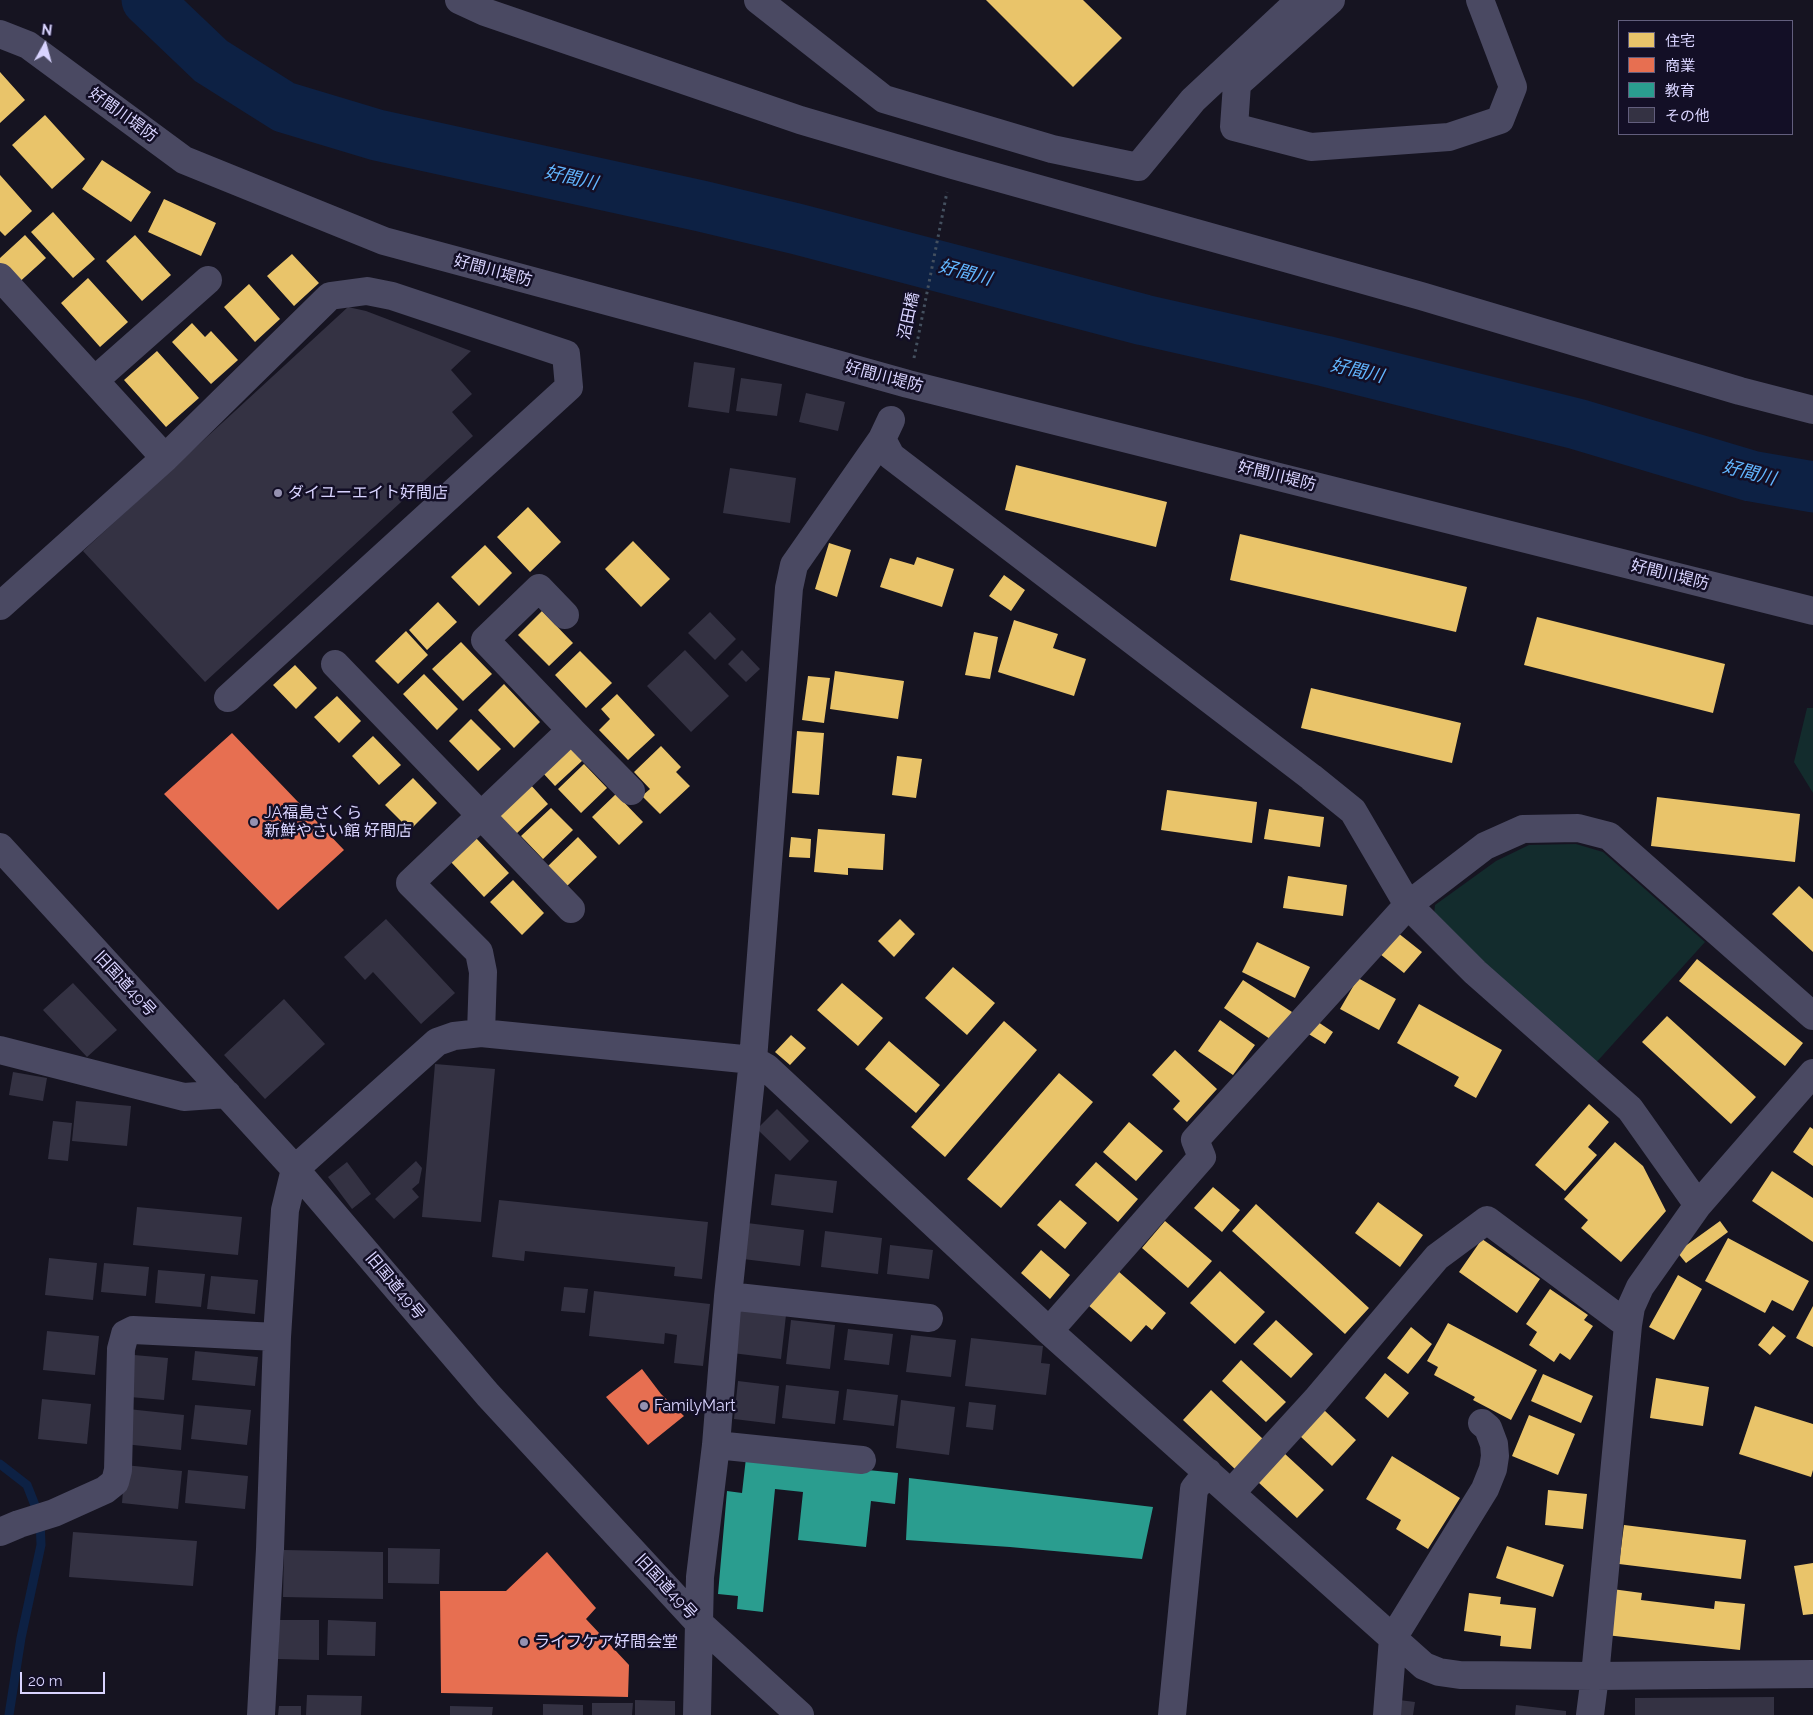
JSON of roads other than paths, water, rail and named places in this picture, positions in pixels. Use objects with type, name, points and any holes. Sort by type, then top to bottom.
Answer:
[{"type":"street","points":[[459,0],[485,12],[800,120],[953,165],[1412,293],[1740,391],[1813,410]]},
{"type":"street","points":[[758,0],[884,99],[1052,149],[1138,167],[1194,100],[1300,0]]},
{"type":"street","points":[[1331,0],[1237,84],[1234,127],[1311,146],[1450,136],[1500,120],[1513,87],[1480,0]]},
{"type":"street","name":"好間川堤防","points":[[0,34],[28,45],[184,160],[384,241],[908,384],[1813,612]]},
{"type":"street","points":[[0,277],[165,458]]},
{"type":"street","points":[[95,380],[208,280]]},
{"type":"street","points":[[0,606],[165,458],[330,296],[367,291],[392,296],[566,354],[569,387],[228,698]]},
{"type":"street","points":[[697,1715],[700,1577],[716,1444],[728,1296],[754,1060],[789,588],[794,565],[887,430],[891,456],[1353,811],[1408,905],[1475,972],[1630,1109],[1698,1205]]},
{"type":"street","points":[[565,615],[540,588],[485,640],[630,791]]},
{"type":"street","points":[[335,664],[571,909]]},
{"type":"street","points":[[481,1033],[483,972],[479,952],[410,883],[571,730]]},
{"type":"street","points":[[1049,1331],[1202,1157],[1195,1140],[1408,905],[1485,846],[1524,828],[1578,828],[1609,836],[1813,1016]]},
{"type":"street","name":"旧国道49号","points":[[0,847],[296,1169],[488,1395],[699,1623],[800,1715]]},
{"type":"street","points":[[261,1715],[270,1549],[277,1338],[285,1210],[296,1169],[437,1042],[454,1036],[481,1033],[754,1060],[767,1068],[1049,1331],[1424,1666],[1439,1672],[1460,1675],[1813,1674]]},
{"type":"street","points":[[0,1050],[184,1097],[227,1094]]},
{"type":"street","points":[[1590,1715],[1596,1676],[1631,1307],[1640,1287],[1698,1205],[1813,1073]]},
{"type":"street","points":[[1231,1493],[1316,1400],[1437,1257],[1487,1220],[1628,1325]]},
{"type":"street","points":[[728,1296],[929,1318]]},
{"type":"street","points":[[10,1528],[54,1513],[105,1490],[116,1482],[118,1470],[120,1349],[125,1334],[133,1330],[277,1338]]},
{"type":"street","points":[[1387,1715],[1392,1638],[1485,1489],[1493,1469],[1495,1456],[1492,1436],[1482,1423]]},
{"type":"street","points":[[716,1444],[862,1460]]},
{"type":"street","points":[[1172,1715],[1194,1489],[1208,1472]]},
{"type":"waterway","name":"好間川","points":[[147,0],[211,61],[284,107],[377,135],[797,229],[1144,320],[1325,361],[1577,424],[1751,476],[1813,487]]},
{"type":"waterway","points":[[0,1464],[27,1485],[40,1518],[41,1545],[21,1638],[9,1715]]},
{"type":"place","name":"ダイユーエイト好間店","points":[[278,493]]},
{"type":"place","name":"JA福島さくら 新鮮やさい館 好間店","points":[[254,822]]},
{"type":"place","name":"FamilyMart","points":[[644,1406]]},
{"type":"place","name":"ライフケア好間会堂","points":[[524,1642]]}]
